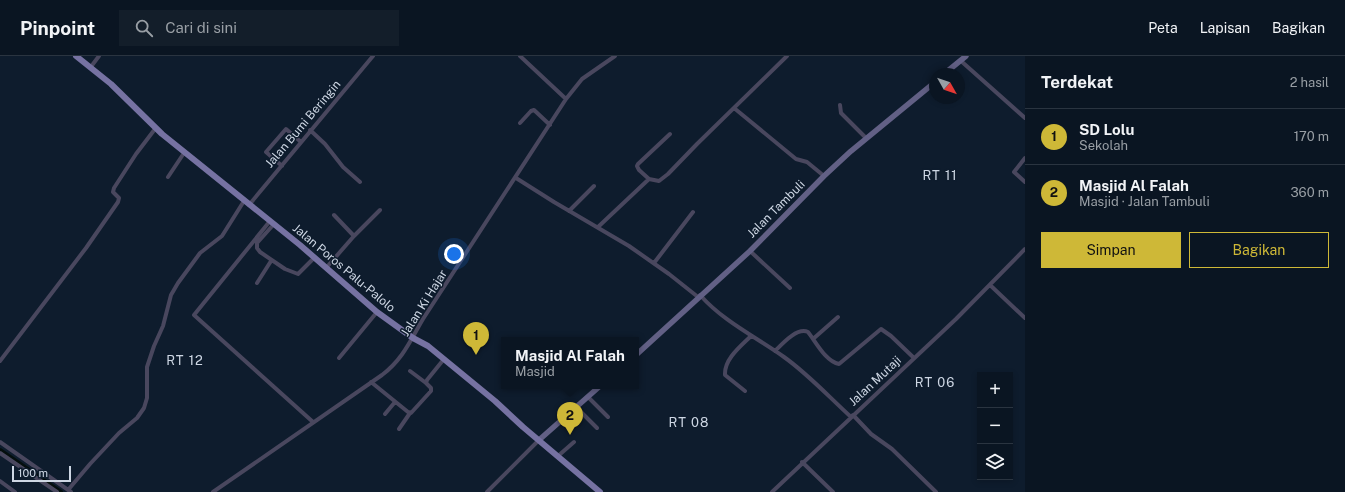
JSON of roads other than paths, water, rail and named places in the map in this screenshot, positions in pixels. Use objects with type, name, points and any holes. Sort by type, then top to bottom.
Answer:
[{"type":"main road","name":"Jalan Poros Palu-Palolo","points":[[76,56],[111,84],[155,129],[272,222],[377,312],[413,338],[428,346],[495,400],[600,492]]},
{"type":"street","points":[[90,68],[99,56]]},
{"type":"street","name":"Jalan Bumi Beringin","points":[[70,491],[90,464],[137,418],[144,408],[147,398],[147,367],[157,338],[163,326],[171,295],[178,283],[200,253],[222,236],[247,203],[282,166],[310,130],[373,56]]},
{"type":"street","points":[[520,56],[566,99]]},
{"type":"street","name":"Jalan Ki Hajar","points":[[213,492],[391,368],[404,353],[423,320],[566,99],[579,82],[615,56]]},
{"type":"street","points":[[670,134],[638,164],[639,170],[649,179],[658,181],[662,179],[787,56]]},
{"type":"street","points":[[952,68],[966,56]]},
{"type":"street","points":[[961,61],[1025,118]]},
{"type":"street","name":"Jalan Tambuli","points":[[639,352],[750,251],[824,176],[866,138],[929,87]]},
{"type":"street","points":[[840,105],[842,113],[866,138]]},
{"type":"street","points":[[734,108],[796,159],[807,162],[824,176]]},
{"type":"street","points":[[520,123],[531,111],[534,110],[550,124]]},
{"type":"street","points":[[0,362],[86,248],[118,202],[119,198],[114,193],[114,188],[136,154],[155,129]]},
{"type":"street","points":[[282,166],[266,152],[286,129],[301,142]]},
{"type":"street","points":[[310,130],[325,144],[343,167],[360,182]]},
{"type":"street","points":[[168,177],[184,153]]},
{"type":"street","points":[[1025,158],[1014,172],[1025,182]]},
{"type":"street","points":[[516,178],[629,246],[699,296],[720,315],[787,359],[871,434],[892,449],[936,492]]},
{"type":"street","points":[[598,227],[649,179]]},
{"type":"street","points":[[569,211],[594,186]]},
{"type":"street","points":[[326,268],[354,236],[380,210]]},
{"type":"street","points":[[654,263],[693,212]]},
{"type":"street","points":[[334,215],[354,236]]},
{"type":"street","points":[[272,222],[256,244],[258,250],[272,261],[292,273],[298,274],[314,258]]},
{"type":"street","points":[[272,222],[194,315],[313,422]]},
{"type":"street","name":"Jalan Mutaji","points":[[772,492],[802,462],[914,358],[1025,249]]},
{"type":"street","points":[[750,251],[790,288]]},
{"type":"street","points":[[257,283],[272,261]]},
{"type":"street","points":[[990,285],[1025,318]]},
{"type":"street","points":[[339,358],[377,312]]},
{"type":"street","points":[[814,339],[838,318]]},
{"type":"street","points":[[775,352],[788,339],[806,331],[828,358],[836,364],[839,364],[882,328],[914,358]]},
{"type":"street","points":[[745,391],[725,375],[725,370],[726,364],[750,336]]},
{"type":"street","points":[[426,383],[444,359]]},
{"type":"street","points":[[398,429],[410,413],[413,412],[432,391],[426,383],[410,371]]},
{"type":"street","points":[[372,382],[410,413]]},
{"type":"street","points":[[487,492],[539,440],[597,389]]},
{"type":"street","points":[[588,397],[608,417]]},
{"type":"street","points":[[385,414],[395,402]]},
{"type":"street","points":[[576,407],[597,428]]},
{"type":"street","points":[[0,442],[70,491]]},
{"type":"street","points":[[558,456],[574,442]]},
{"type":"street","points":[[0,453],[57,492]]},
{"type":"street","points":[[802,462],[834,492]]},
{"type":"street","points":[[0,481],[15,492]]},
{"type":"waterway","points":[[0,450],[61,492]]},
{"type":"place","name":"SD Lolu","points":[[476,355]]},
{"type":"place","name":"Masjid Al Falah","points":[[570,435]]},
{"type":"district","name":"RT 11","points":[[940,175]]},
{"type":"district","name":"RT 12","points":[[185,360]]},
{"type":"district","name":"RT 06","points":[[935,382]]},
{"type":"district","name":"RT 08","points":[[689,422]]}]
